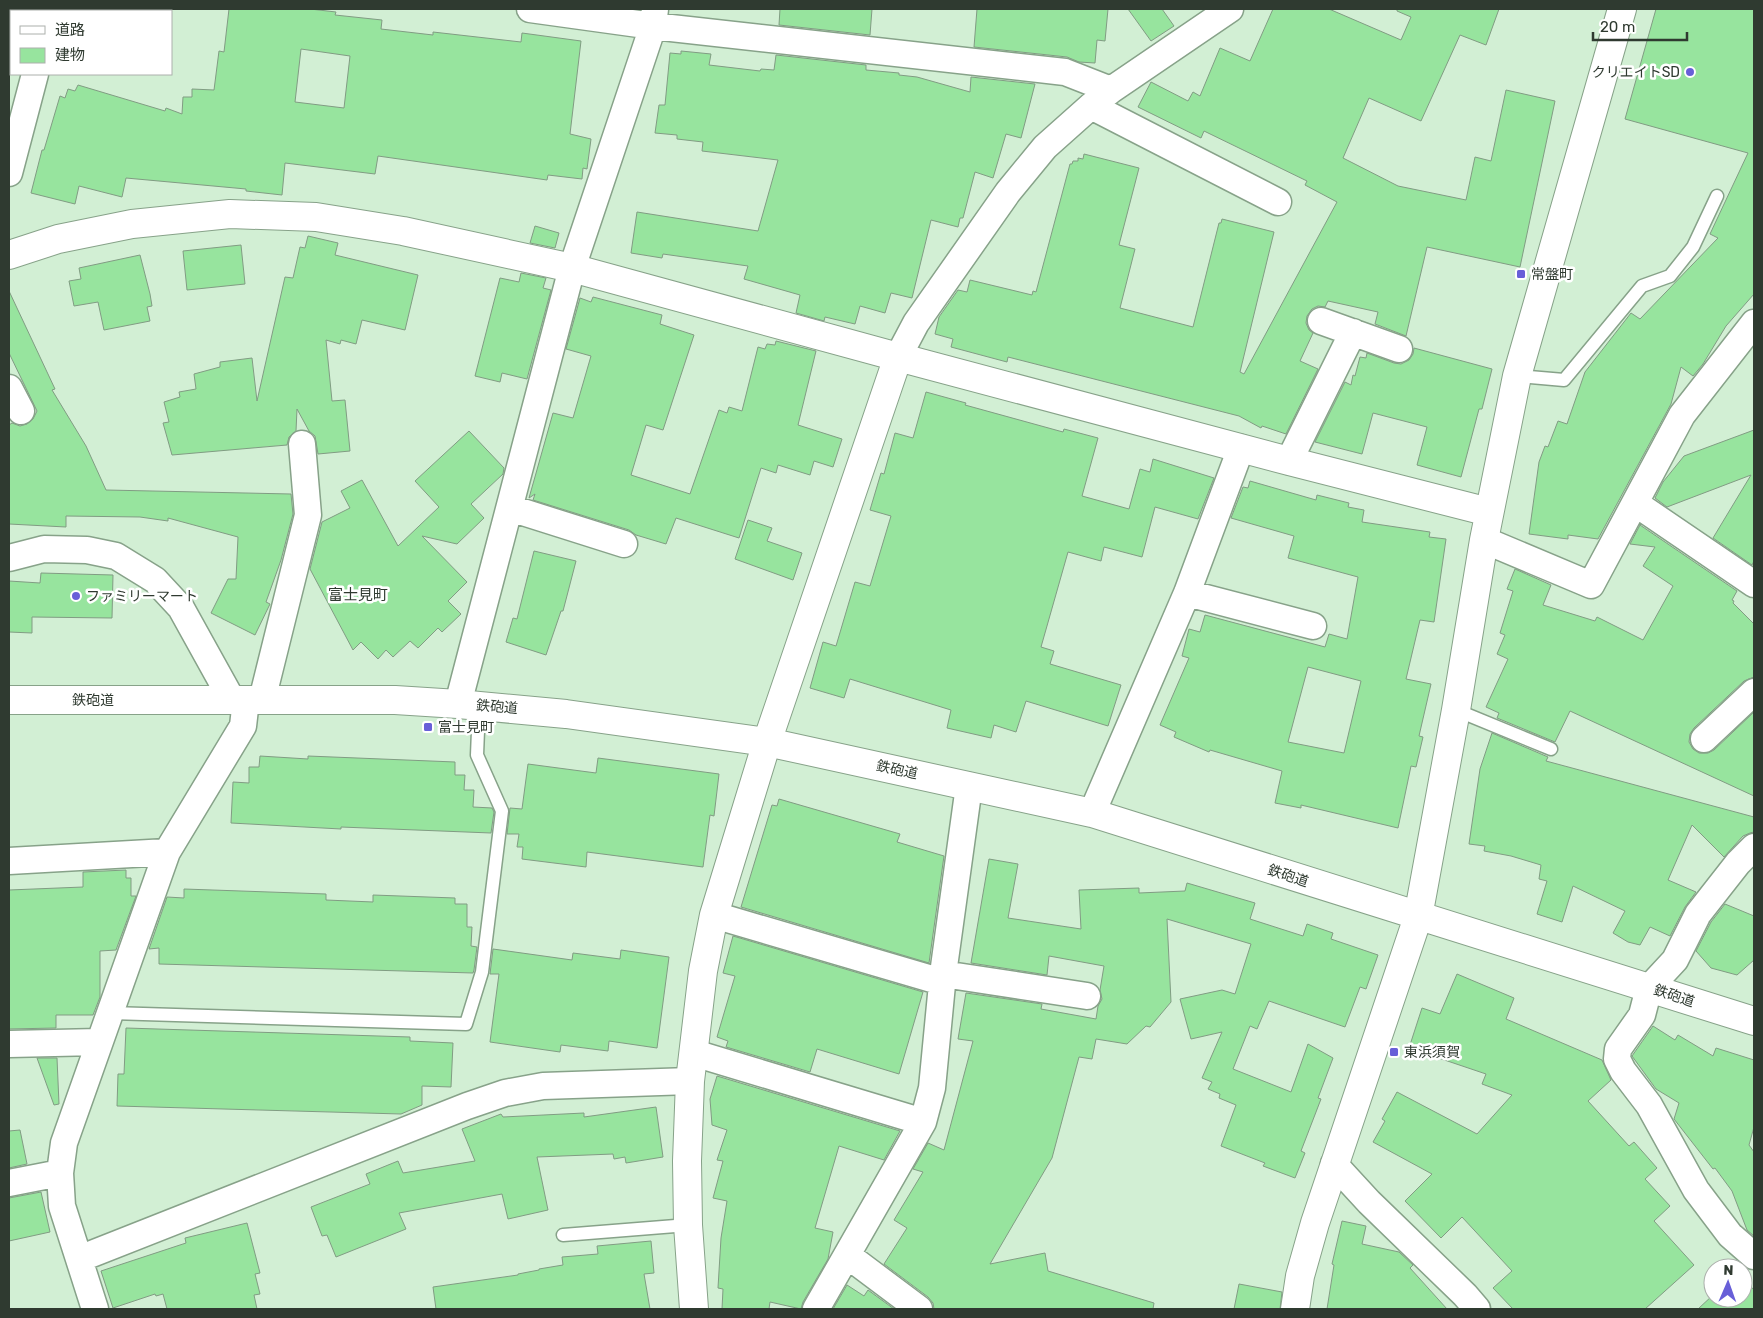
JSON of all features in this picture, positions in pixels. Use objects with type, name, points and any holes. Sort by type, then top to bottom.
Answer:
[{"type":"street","points":[[530,9],[654,17],[1064,72],[1111,90]]},
{"type":"street","points":[[694,1309],[688,1225],[687,1161],[690,1081],[703,971],[714,915],[767,742],[898,358],[916,323],[1008,192],[1045,147],[1090,106],[1111,90],[1230,9]]},
{"type":"street","points":[[1295,1309],[1300,1276],[1315,1223],[1418,917],[1456,710],[1489,512],[1517,376],[1622,9]]},
{"type":"street","points":[[469,705],[510,508],[572,268],[654,17]]},
{"type":"street","points":[[9,173],[35,75]]},
{"type":"street","points":[[1090,106],[1278,202]]},
{"type":"street","points":[[9,254],[58,239],[132,224],[230,214],[326,218],[403,231],[572,268],[898,358],[1489,512]]},
{"type":"street","points":[[1321,321],[1399,349]]},
{"type":"street","points":[[1484,540],[1591,585],[1682,415],[1754,323]]},
{"type":"street","points":[[1289,461],[1353,332]]},
{"type":"street","points":[[9,388],[21,411]]},
{"type":"street","points":[[95,1309],[62,1206],[60,1173],[64,1144],[167,852],[244,726],[247,700],[308,515],[302,444]]},
{"type":"street","points":[[1092,814],[1187,593],[1241,448]]},
{"type":"street","points":[[1635,503],[1754,584]]},
{"type":"street","points":[[510,508],[624,544]]},
{"type":"street","points":[[9,558],[44,549],[87,550],[116,556],[155,580],[181,608],[247,700]]},
{"type":"street","points":[[1187,593],[1313,626]]},
{"type":"street","points":[[1704,739],[1754,692]]},
{"type":"street","name":"鉄砲道","points":[[9,700],[395,700],[602,718],[767,742],[1092,814],[1754,1022]]},
{"type":"street","points":[[816,1309],[923,1122],[932,1088],[942,978],[969,786]]},
{"type":"street","points":[[1754,847],[1738,863],[1698,914],[1675,960],[1649,988],[1642,1015],[1618,1049],[1617,1059],[1623,1071],[1648,1105],[1696,1190],[1730,1235],[1754,1256]]},
{"type":"street","points":[[9,861],[167,852]]},
{"type":"street","points":[[714,915],[942,978],[1086,996]]},
{"type":"street","points":[[9,1044],[99,1042]]},
{"type":"street","points":[[694,1053],[923,1122]]},
{"type":"street","points":[[78,1259],[467,1106],[506,1093],[544,1086],[690,1081]]},
{"type":"street","points":[[1334,1164],[1369,1202],[1477,1309]]},
{"type":"street","points":[[9,1183],[60,1173]]},
{"type":"street","points":[[847,1255],[919,1309]]},
{"type":"lane","points":[[1517,376],[1564,380],[1642,286],[1670,276],[1693,246],[1717,196]]},
{"type":"lane","points":[[111,1013],[466,1024],[482,972],[502,811],[477,755],[469,705]]},
{"type":"lane","points":[[1456,710],[1551,749]]},
{"type":"lane","points":[[563,1235],[688,1225]]},
{"type":"building","points":[[229,9],[310,9],[336,12],[335,15],[382,20],[381,29],[433,35],[433,32],[521,42],[522,33],[581,41],[570,134],[591,139],[587,169],[583,168],[582,179],[548,175],[547,180],[378,156],[375,174],[285,163],[282,195],[246,191],[246,189],[126,178],[122,197],[79,186],[75,204],[31,193],[42,150],[44,150],[60,96],[65,98],[68,89],[75,91],[78,85],[165,111],[166,108],[182,114],[183,97],[192,97],[192,89],[214,90],[219,51],[224,52]],"holes":[[[301,49],[350,56],[344,108],[295,102]]]},
{"type":"building","points":[[780,9],[872,9],[870,35],[779,25]]},
{"type":"building","points":[[977,9],[1108,9],[1105,41],[1097,40],[1095,63],[1079,62],[1067,57],[974,47]]},
{"type":"building","points":[[1128,9],[1162,9],[1174,26],[1151,41]]},
{"type":"building","points":[[1273,9],[1329,9],[1401,40],[1411,17],[1397,11],[1397,9],[1499,9],[1486,45],[1460,35],[1421,121],[1369,98],[1343,158],[1398,186],[1466,200],[1475,157],[1491,161],[1506,90],[1555,101],[1520,267],[1427,247],[1406,336],[1375,324],[1378,312],[1328,301],[1325,307],[1318,306],[1312,309],[1307,316],[1306,323],[1309,330],[1313,333],[1300,361],[1318,369],[1286,434],[1262,426],[1261,428],[1239,416],[1008,357],[1007,362],[951,347],[953,339],[935,334],[939,317],[958,290],[967,292],[970,280],[1032,295],[1033,291],[1036,292],[1070,164],[1073,161],[1078,161],[1078,158],[1083,159],[1084,154],[1139,168],[1119,245],[1135,249],[1120,308],[1193,327],[1219,223],[1221,223],[1222,219],[1274,232],[1240,372],[1244,374],[1337,202],[1305,185],[1307,181],[1204,131],[1201,138],[1138,107],[1151,82],[1188,101],[1193,92],[1200,96],[1220,48],[1250,61]]},
{"type":"building","points":[[1656,9],[1754,9],[1754,294],[1726,326],[1703,364],[1693,376],[1681,367],[1671,404],[1598,539],[1568,535],[1568,539],[1529,534],[1539,462],[1545,446],[1548,447],[1558,421],[1567,424],[1585,372],[1631,313],[1640,319],[1718,238],[1710,234],[1748,153],[1625,119]]},
{"type":"building","points":[[681,51],[711,54],[709,65],[760,71],[761,69],[774,70],[776,55],[866,65],[866,70],[899,73],[899,75],[917,77],[970,92],[971,77],[1035,84],[1021,138],[1006,134],[993,178],[975,172],[963,218],[960,218],[958,227],[931,220],[912,298],[891,293],[885,313],[860,306],[855,324],[825,317],[824,321],[796,313],[800,295],[744,279],[748,266],[663,254],[662,258],[631,253],[637,212],[758,231],[778,160],[702,151],[703,142],[677,139],[677,135],[655,133],[659,105],[665,105],[670,53],[681,54]]},
{"type":"building","points":[[535,226],[559,233],[555,248],[530,243]]},
{"type":"building","points":[[308,236],[338,243],[335,255],[418,275],[405,330],[362,320],[356,344],[341,340],[340,344],[326,340],[332,401],[345,400],[350,451],[318,454],[315,436],[309,431],[297,409],[296,431],[289,437],[287,445],[172,455],[163,423],[169,422],[164,402],[180,397],[179,392],[196,389],[194,374],[220,367],[220,362],[252,358],[257,401],[285,277],[293,278],[300,247],[305,248]]},
{"type":"building","points":[[241,245],[245,284],[187,290],[183,251]]},
{"type":"building","points":[[140,255],[152,306],[147,307],[150,321],[104,330],[98,302],[74,306],[69,281],[81,279],[79,268]]},
{"type":"building","points":[[521,273],[546,278],[543,288],[551,290],[527,379],[502,373],[500,382],[475,376],[500,278],[519,282]]},
{"type":"building","points":[[9,291],[55,389],[52,390],[86,446],[106,490],[291,494],[293,514],[281,560],[266,602],[270,604],[255,635],[211,613],[228,579],[236,579],[238,537],[168,518],[168,521],[140,517],[66,516],[66,527],[9,524],[9,425],[12,423],[20,426],[27,424],[33,419],[37,411],[9,353]]},
{"type":"building","points":[[593,297],[662,315],[660,324],[694,335],[663,430],[646,425],[631,475],[690,494],[719,410],[727,413],[729,407],[742,411],[758,347],[765,349],[767,344],[775,345],[776,341],[816,351],[798,425],[842,439],[833,467],[814,461],[810,475],[778,465],[776,473],[761,468],[739,538],[676,518],[666,544],[636,535],[629,530],[533,500],[535,494],[529,498],[553,413],[573,418],[591,356],[566,349],[580,298],[591,302]]},
{"type":"building","points":[[1414,348],[1492,369],[1461,477],[1417,465],[1427,427],[1373,413],[1362,454],[1315,442],[1345,382],[1351,385],[1360,357],[1366,358],[1367,353],[1401,364],[1409,360]]},
{"type":"building","points":[[926,392],[966,403],[965,405],[1063,432],[1064,429],[1098,438],[1082,496],[1129,509],[1140,469],[1150,472],[1153,459],[1214,478],[1198,519],[1155,507],[1142,557],[1104,547],[1101,561],[1068,552],[1041,647],[1054,651],[1050,664],[1121,685],[1108,726],[1026,701],[1016,732],[994,725],[991,738],[947,728],[951,710],[850,679],[844,698],[810,688],[823,642],[836,646],[855,582],[870,586],[891,516],[870,510],[881,473],[884,474],[895,433],[913,438]]},
{"type":"building","points":[[1754,430],[1754,561],[1752,565],[1713,538],[1751,475],[1667,507],[1655,498],[1663,482],[1684,456]]},
{"type":"building","points":[[469,431],[504,468],[503,474],[471,504],[484,518],[457,544],[422,536],[467,582],[448,601],[461,614],[442,632],[438,628],[418,648],[410,641],[393,657],[386,650],[378,659],[361,642],[353,650],[310,569],[322,522],[350,508],[341,491],[362,480],[398,546],[439,507],[415,481]]},
{"type":"building","points":[[1250,481],[1316,500],[1317,495],[1349,503],[1348,507],[1364,510],[1362,522],[1430,532],[1429,537],[1446,539],[1434,622],[1420,620],[1406,679],[1431,684],[1419,736],[1423,737],[1416,767],[1411,766],[1398,828],[1301,805],[1301,808],[1275,803],[1282,771],[1210,750],[1209,752],[1174,737],[1176,732],[1160,725],[1189,658],[1182,656],[1189,629],[1200,632],[1205,615],[1325,647],[1329,634],[1347,639],[1358,577],[1288,558],[1294,536],[1231,518],[1243,487],[1248,488]],"holes":[[[1308,667],[1361,681],[1344,753],[1288,742]]]},
{"type":"building","points":[[748,520],[772,528],[767,541],[802,553],[793,580],[735,559]]},
{"type":"building","points":[[1640,525],[1737,591],[1732,600],[1734,601],[1733,603],[1754,624],[1754,677],[1744,681],[1694,728],[1690,734],[1689,742],[1693,749],[1699,753],[1708,753],[1714,750],[1754,712],[1754,796],[1570,711],[1555,742],[1497,718],[1499,713],[1486,707],[1508,659],[1497,654],[1505,635],[1500,633],[1513,591],[1507,589],[1515,569],[1551,585],[1543,605],[1595,621],[1597,617],[1643,640],[1673,586],[1643,566],[1655,547],[1630,544]]},
{"type":"building","points":[[534,551],[576,561],[563,611],[561,611],[546,655],[506,642],[513,618],[517,619]]},
{"type":"building","name":"ファミリーマート","points":[[41,573],[113,575],[112,618],[32,617],[32,633],[9,632],[9,581],[40,583]]},
{"type":"building","points":[[1492,733],[1548,757],[1546,761],[1754,817],[1754,832],[1743,836],[1724,857],[1692,825],[1668,880],[1696,892],[1685,907],[1670,936],[1650,927],[1640,945],[1628,942],[1613,933],[1625,911],[1573,886],[1562,922],[1537,914],[1547,881],[1539,879],[1541,865],[1511,856],[1484,851],[1485,846],[1469,844],[1480,769]]},
{"type":"building","points":[[260,756],[308,759],[308,756],[455,762],[455,775],[465,775],[464,790],[474,790],[473,807],[492,808],[494,812],[491,833],[341,827],[341,829],[231,823],[233,782],[249,783],[249,767],[259,767]]},
{"type":"building","points":[[598,758],[719,774],[714,816],[710,815],[703,867],[587,852],[586,867],[522,859],[523,847],[517,847],[519,834],[507,834],[510,808],[522,809],[528,764],[596,773]]},
{"type":"building","points":[[779,799],[900,834],[897,842],[944,856],[929,963],[741,907],[772,805],[777,806]]},
{"type":"building","points":[[989,859],[1018,864],[1008,918],[1081,929],[1079,890],[1139,888],[1139,893],[1185,891],[1187,883],[1255,903],[1250,919],[1303,936],[1307,924],[1333,933],[1331,939],[1378,955],[1366,989],[1360,987],[1345,1027],[1269,1001],[1257,1029],[1250,1026],[1233,1069],[1291,1092],[1308,1044],[1333,1058],[1318,1098],[1321,1099],[1301,1151],[1305,1153],[1295,1178],[1263,1166],[1265,1163],[1221,1146],[1236,1105],[1219,1098],[1220,1094],[1208,1089],[1212,1082],[1202,1078],[1222,1032],[1191,1039],[1180,999],[1222,990],[1235,994],[1251,944],[1167,919],[1171,1002],[1150,1027],[1146,1026],[1127,1044],[1096,1039],[1092,1059],[1079,1057],[1052,1158],[990,1264],[1045,1253],[1048,1271],[1154,1303],[1153,1309],[934,1309],[933,1303],[928,1297],[884,1264],[907,1228],[894,1220],[923,1172],[913,1169],[928,1143],[944,1150],[973,1041],[958,1039],[966,993],[1042,1004],[1041,1009],[1096,1019],[1098,1006],[1102,999],[1100,990],[1104,966],[1049,956],[1047,975],[971,963]]},
{"type":"building","points":[[126,870],[126,878],[131,878],[131,896],[136,896],[116,950],[100,951],[100,997],[93,1015],[56,1015],[56,1028],[9,1029],[9,890],[83,887],[83,872]]},
{"type":"building","points":[[184,889],[326,894],[326,900],[373,902],[373,895],[455,898],[455,904],[467,904],[467,927],[472,927],[471,946],[477,947],[474,970],[473,973],[159,964],[159,948],[149,949],[167,897],[184,898]]},
{"type":"building","points":[[1725,904],[1754,916],[1754,960],[1737,975],[1711,968],[1696,951],[1711,922]]},
{"type":"building","points":[[733,936],[923,992],[899,1074],[817,1049],[810,1072],[726,1047],[728,1041],[717,1037],[735,976],[723,973]]},
{"type":"building","points":[[493,949],[572,960],[573,953],[620,959],[621,950],[669,957],[657,1048],[609,1041],[608,1051],[561,1045],[560,1052],[490,1042],[499,974],[490,974]]},
{"type":"building","points":[[1457,974],[1514,998],[1506,1019],[1602,1060],[1611,1080],[1588,1101],[1629,1146],[1634,1142],[1657,1168],[1645,1179],[1670,1206],[1654,1221],[1694,1265],[1645,1309],[1513,1309],[1493,1288],[1512,1271],[1462,1217],[1441,1238],[1405,1201],[1432,1174],[1373,1142],[1385,1121],[1382,1119],[1397,1092],[1477,1134],[1512,1095],[1482,1084],[1486,1074],[1409,1048],[1422,1008],[1440,1014]]},
{"type":"building","points":[[1653,1026],[1675,1040],[1678,1035],[1713,1056],[1716,1048],[1754,1060],[1754,1127],[1749,1145],[1754,1152],[1754,1236],[1747,1230],[1732,1191],[1674,1119],[1679,1103],[1656,1089],[1632,1056]]},
{"type":"building","points":[[126,1028],[410,1037],[410,1041],[453,1043],[451,1087],[422,1086],[422,1105],[401,1114],[117,1106],[118,1074],[124,1074]]},
{"type":"building","points":[[37,1058],[57,1058],[59,1104],[54,1105]]},
{"type":"building","points":[[717,1076],[900,1131],[884,1160],[839,1146],[815,1228],[833,1232],[828,1259],[803,1302],[801,1309],[770,1302],[769,1309],[722,1309],[723,1289],[718,1288],[721,1238],[727,1201],[713,1198],[723,1161],[717,1160],[727,1130],[712,1125],[710,1099]]},
{"type":"building","points":[[656,1107],[663,1157],[626,1163],[625,1157],[614,1159],[613,1154],[537,1157],[548,1210],[508,1219],[502,1194],[399,1213],[406,1229],[336,1257],[327,1235],[322,1236],[311,1207],[370,1184],[366,1174],[398,1161],[403,1173],[475,1161],[462,1129],[501,1114],[503,1117],[584,1113],[584,1117]]},
{"type":"building","points":[[20,1130],[27,1164],[9,1168],[9,1131]]},
{"type":"building","points":[[41,1192],[50,1232],[9,1241],[9,1198]]},
{"type":"building","points":[[1342,1221],[1366,1226],[1362,1244],[1399,1252],[1413,1265],[1410,1268],[1447,1309],[1327,1309],[1334,1265],[1332,1264]]},
{"type":"building","points":[[247,1223],[260,1273],[255,1274],[260,1294],[254,1295],[257,1309],[167,1309],[163,1294],[156,1296],[155,1294],[113,1308],[101,1271],[186,1243],[185,1238]]},
{"type":"building","points":[[651,1241],[654,1273],[644,1274],[650,1309],[436,1309],[433,1287],[518,1275],[563,1265],[562,1257],[598,1254],[597,1246]]},
{"type":"building","points":[[1239,1284],[1282,1292],[1280,1309],[1234,1309]]},
{"type":"building","points":[[847,1285],[864,1296],[868,1290],[894,1309],[833,1309]]},
{"type":"building","points":[[1754,1290],[1754,1309],[1698,1309],[1703,1304],[1703,1308],[1753,1308]]},
{"type":"place","name":"クリエイトSD","points":[[1690,72]]},
{"type":"place","name":"常盤町","points":[[1521,274]]},
{"type":"place","name":"ファミリーマート","points":[[76,596]]},
{"type":"place","name":"富士見町","points":[[428,727]]},
{"type":"place","name":"東浜須賀","points":[[1394,1052]]},
{"type":"district","name":"富士見町","points":[[358,595]]}]
